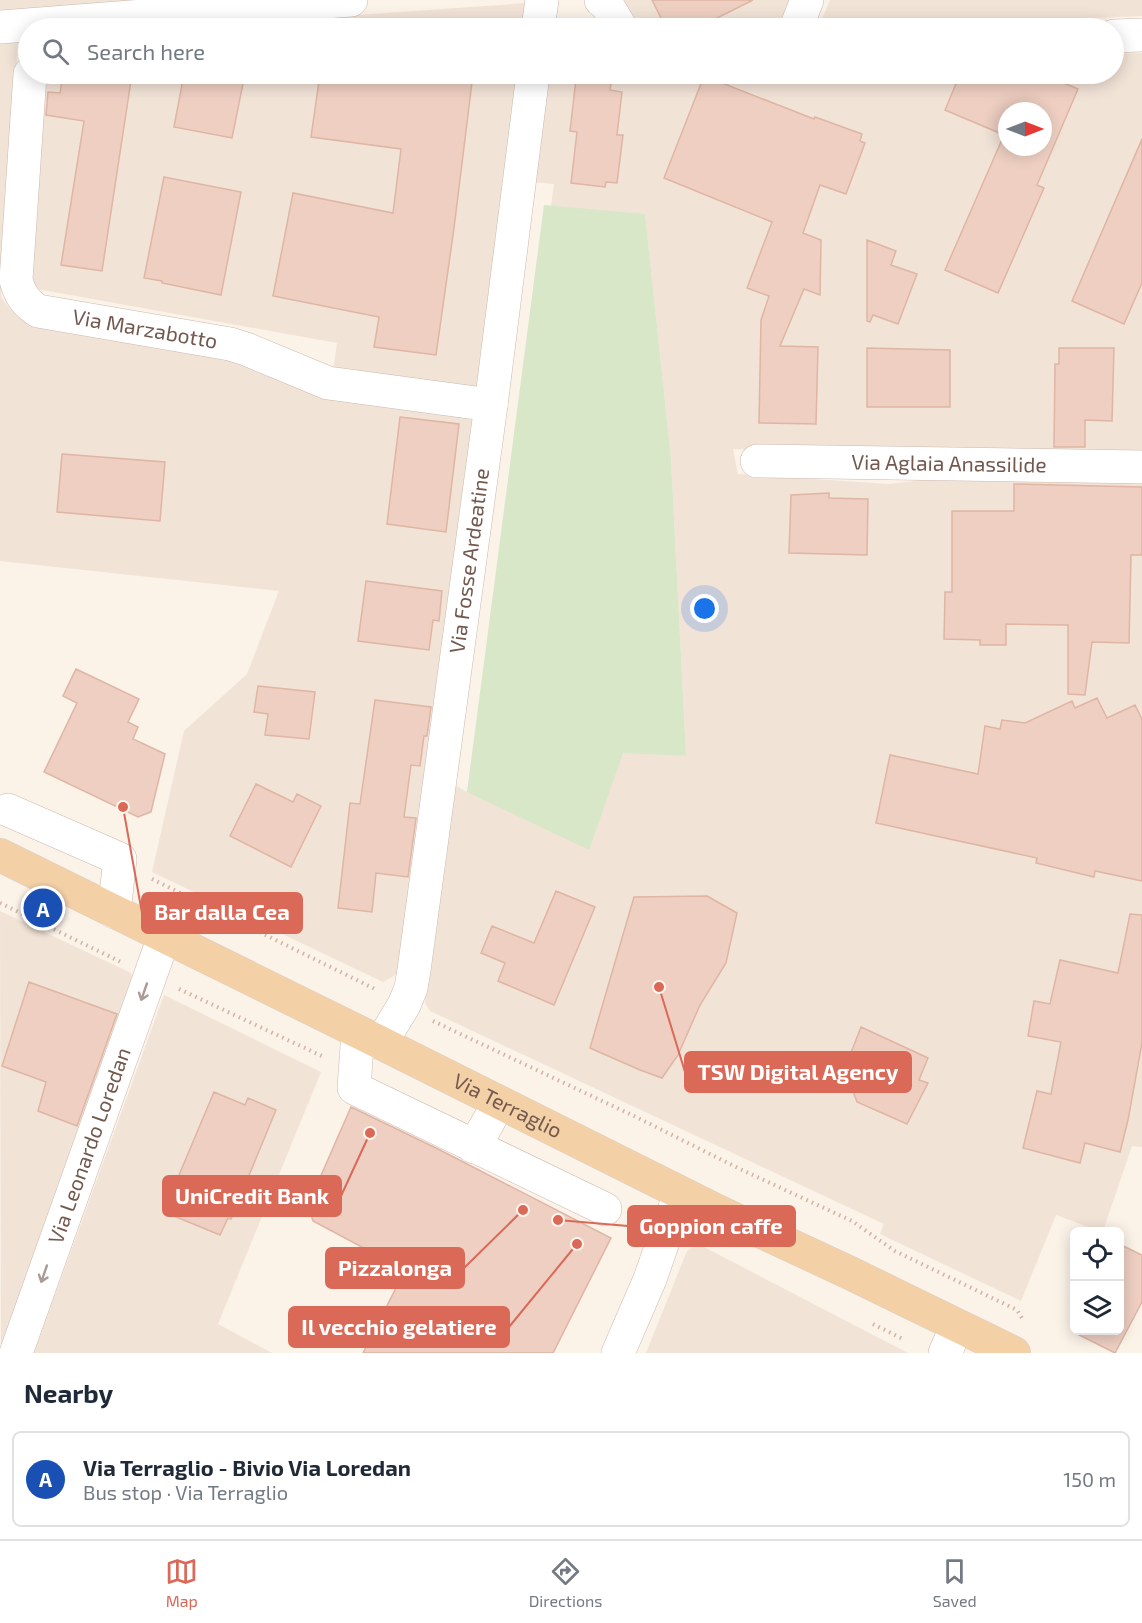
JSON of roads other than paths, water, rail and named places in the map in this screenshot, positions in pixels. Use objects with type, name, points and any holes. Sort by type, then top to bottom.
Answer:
[{"type":"main road","name":"Via Terraglio","points":[[0,855],[680,1193],[951,1339],[1021,1340]]},
{"type":"street","points":[[139,18],[351,0]]},
{"type":"street","points":[[539,18],[542,0]]},
{"type":"street","points":[[601,0],[608,5],[615,18]]},
{"type":"street","points":[[800,18],[807,0]]},
{"type":"street","points":[[0,27],[18,27]]},
{"type":"street","points":[[1124,36],[1142,35]]},
{"type":"street","name":"Via Marzabotto","points":[[29,84],[16,280],[19,293],[27,304],[38,311],[230,344],[328,383],[491,405]]},
{"type":"street","name":"Via Fosse Ardeatine","points":[[370,1037],[404,1005],[411,988],[491,405],[532,84]]},
{"type":"street","name":"Via Aglaia Anassilide","points":[[757,461],[1142,467]]},
{"type":"street","points":[[3,815],[120,859],[114,912]]},
{"type":"street","name":"Via Leonardo Loredan","points":[[16,1353],[164,936]]},
{"type":"street","points":[[370,1037],[355,1072],[354,1088],[605,1209]]},
{"type":"street","points":[[474,1147],[499,1103]]},
{"type":"street","points":[[618,1353],[650,1279],[680,1193]]},
{"type":"place","name":"Bar dalla Cea","points":[[123,807]]},
{"type":"place","name":"Via Terraglio - Bivio Via Loredan","points":[[43,908]]},
{"type":"place","name":"TSW Digital Agency","points":[[659,987]]},
{"type":"place","name":"UniCredit Bank","points":[[370,1133]]},
{"type":"place","name":"Pizzalonga","points":[[523,1210]]},
{"type":"place","name":"Goppion caffe","points":[[558,1220]]},
{"type":"place","name":"Il vecchio gelatiere","points":[[577,1244]]}]
